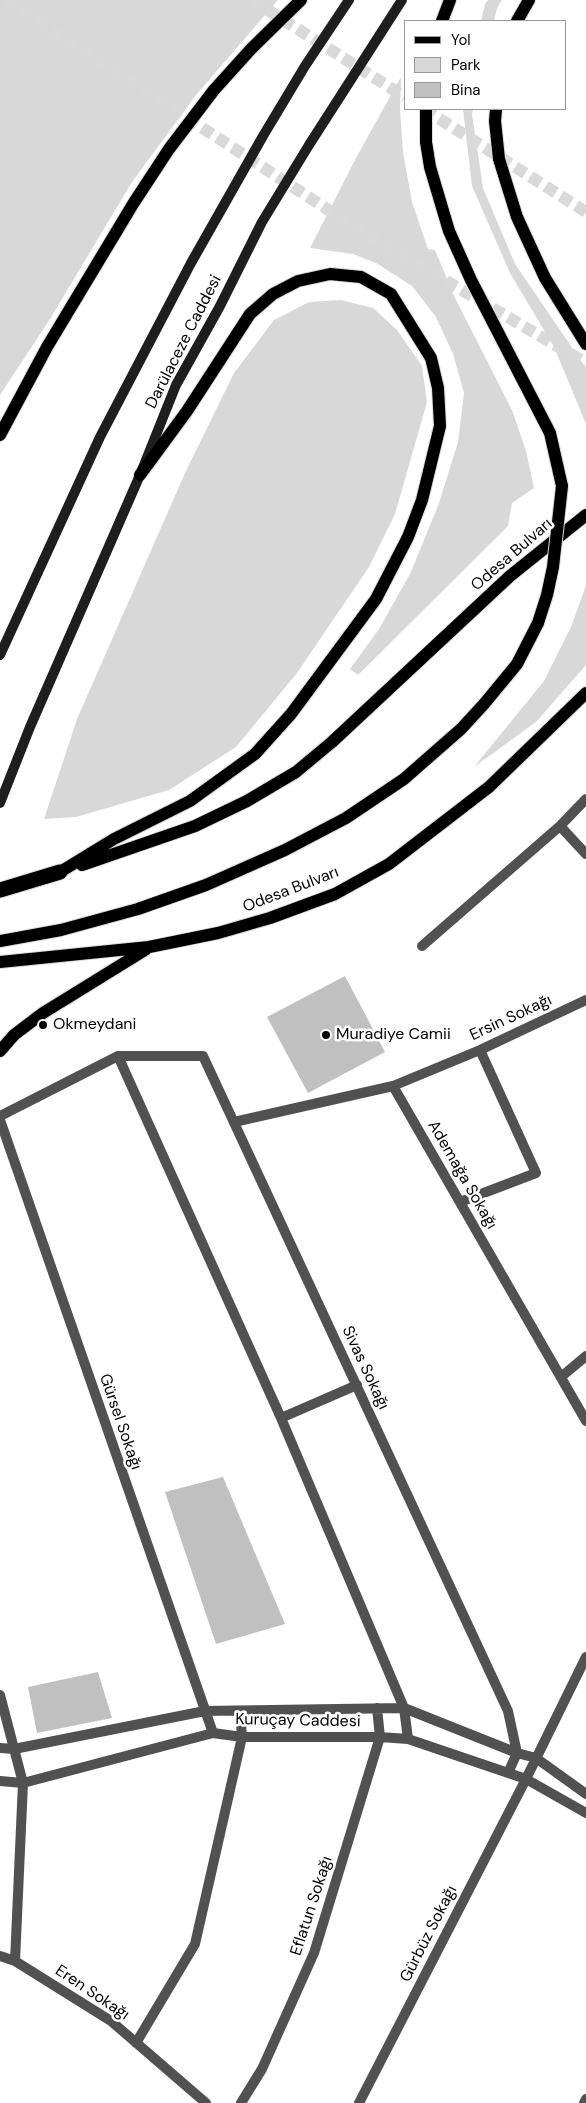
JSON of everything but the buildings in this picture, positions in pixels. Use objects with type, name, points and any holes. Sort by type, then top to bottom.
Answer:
[{"type":"highway","points":[[0,890],[60,872]]},
{"type":"main road","points":[[0,435],[47,347],[133,204],[169,149],[214,90],[251,49],[301,0]]},
{"type":"main road","name":"Darülaceze Caddesi","points":[[0,655],[100,437],[191,263],[305,66],[349,0]]},
{"type":"main road","name":"Darülaceze Caddesi","points":[[0,803],[30,727],[140,475],[176,385],[220,306],[262,222],[402,0]]},
{"type":"main road","points":[[442,20],[450,0]]},
{"type":"main road","points":[[518,20],[529,0]]},
{"type":"main road","points":[[0,941],[61,930],[138,909],[206,885],[285,850],[346,818],[404,779],[461,729],[517,664],[538,622],[547,596],[562,486],[550,432],[471,280],[449,231],[430,167],[426,142],[426,110]]},
{"type":"main road","points":[[496,110],[495,121],[499,159],[518,217],[546,278],[586,344]]},
{"type":"main road","points":[[60,872],[114,839],[190,800],[255,754],[290,714],[376,599],[408,537],[422,500],[440,426],[438,388],[431,358],[391,294],[361,278],[330,274],[298,281],[273,294],[250,314],[186,411],[140,475]]},
{"type":"main road","name":"Odesa Bulvarı","points":[[60,872],[195,826],[247,801],[296,772],[332,742],[510,576],[586,515]]},
{"type":"main road","name":"Odesa Bulvarı","points":[[0,962],[149,947],[218,933],[270,918],[335,894],[390,864],[489,787],[586,693]]},
{"type":"main road","points":[[0,1051],[14,1035],[43,1013],[149,947]]},
{"type":"street","points":[[422,946],[560,826],[586,799]]},
{"type":"street","points":[[560,826],[586,854]]},
{"type":"street","name":"Ersin Sokağı","points":[[393,1086],[480,1050],[586,1000]]},
{"type":"street","points":[[460,1202],[536,1173],[480,1050]]},
{"type":"street","points":[[0,1118],[118,1056],[281,1418],[404,1708],[408,1739]]},
{"type":"street","name":"Sivas Sokağı","points":[[118,1056],[204,1056],[508,1711],[517,1752]]},
{"type":"street","points":[[234,1122],[393,1086]]},
{"type":"street","name":"Ademağa Sokağı","points":[[393,1086],[586,1421]]},
{"type":"street","name":"Gürsel Sokağı","points":[[0,1118],[212,1733]]},
{"type":"street","points":[[561,1377],[586,1356]]},
{"type":"street","points":[[281,1418],[357,1385]]},
{"type":"street","name":"Gürbüz Sokağı","points":[[359,2103],[526,1779],[586,1657]]},
{"type":"street","points":[[0,1695],[23,1783],[15,1961]]},
{"type":"street","name":"Eflatun Sokağı","points":[[241,2103],[262,2069],[314,1953],[380,1737],[377,1708]]},
{"type":"street","points":[[0,1748],[14,1749],[205,1711],[404,1708],[536,1758],[586,1794]]},
{"type":"street","points":[[136,2043],[195,1944],[242,1737],[240,1711]]},
{"type":"street","name":"Kuruçay Caddesi","points":[[0,1781],[23,1783],[212,1733],[242,1737],[380,1737],[408,1739],[526,1779],[586,1813]]},
{"type":"street","points":[[508,1773],[517,1752]]},
{"type":"street","name":"Eren Sokağı","points":[[0,1956],[15,1961],[110,2021],[206,2103]]},
{"type":"street","points":[[584,2103],[586,2099]]},
{"type":"green space","points":[[0,0],[278,0],[196,95],[132,182],[50,319],[0,395]]},
{"type":"green space","points":[[488,0],[502,0],[497,8],[494,20],[481,20],[485,4]]},
{"type":"green space","points":[[401,77],[400,109],[403,152],[412,202],[428,249],[435,250],[455,298],[512,410],[526,451],[534,488],[512,503],[508,526],[358,675],[350,669],[379,629],[410,574],[438,506],[458,442],[464,393],[453,354],[436,317],[412,286],[376,263],[353,254],[310,248],[356,158]]},
{"type":"green space","points":[[463,110],[473,110],[483,188],[515,264],[586,368],[586,424],[554,347],[510,273],[472,186]]},
{"type":"green space","points":[[341,300],[373,308],[397,330],[422,366],[427,402],[395,514],[369,567],[297,673],[236,747],[169,790],[76,817],[44,819],[77,719],[185,473],[234,373],[274,320],[309,302]]},
{"type":"green space","points":[[586,585],[586,665],[536,722],[474,767],[544,681],[571,627]]},
{"type":"tunnel","points":[[6,0],[353,226],[586,363]]},
{"type":"tunnel","points":[[252,0],[404,96]]},
{"type":"tunnel","points":[[426,110],[586,212]]},
{"type":"place","name":"Okmeydani","points":[[43,1025]]},
{"type":"place","name":"Muradiye Camii","points":[[326,1035]]}]
